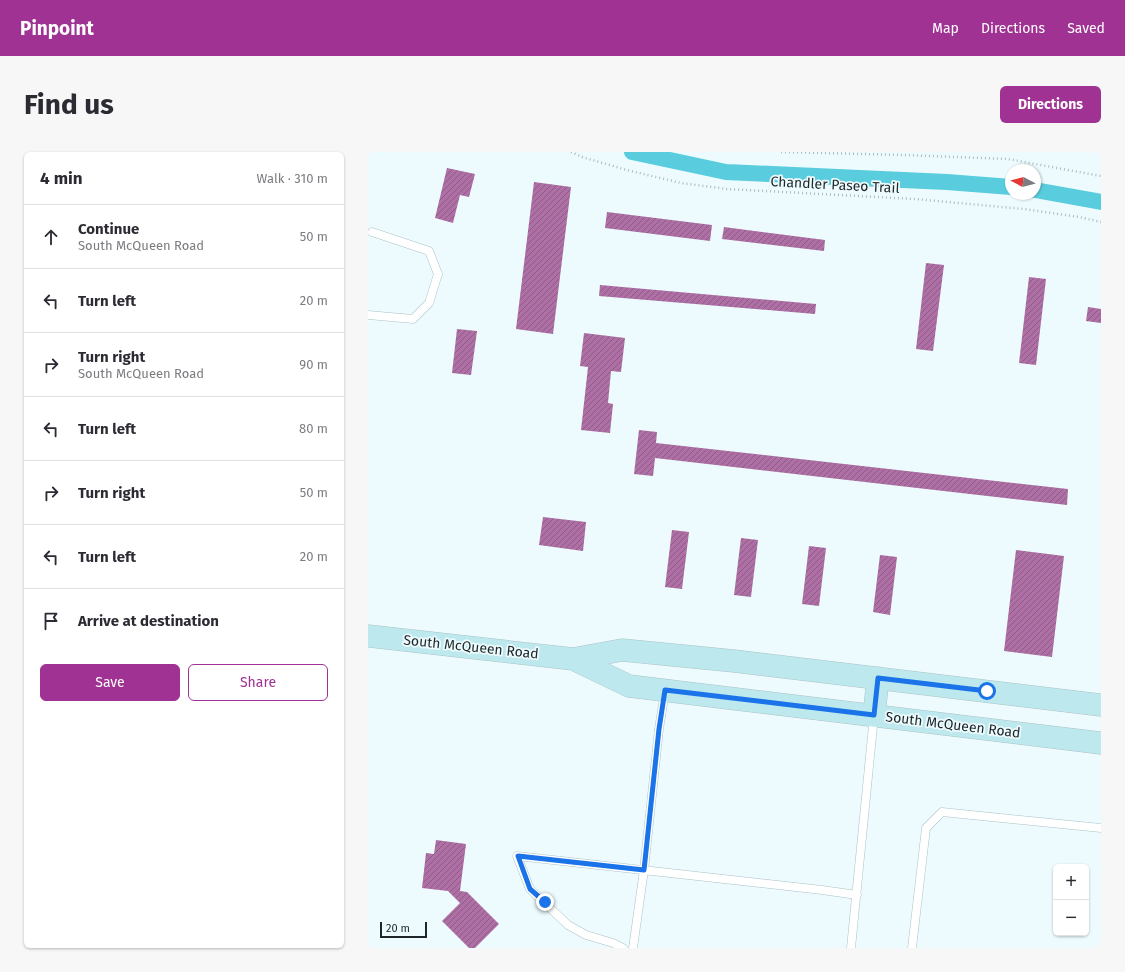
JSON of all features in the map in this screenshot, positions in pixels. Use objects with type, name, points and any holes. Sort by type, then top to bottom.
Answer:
[{"type":"main road","name":"South McQueen Road","points":[[368,636],[573,659],[622,650],[734,661],[1101,705]]},
{"type":"main road","name":"South McQueen Road","points":[[573,659],[629,686],[1101,743]]},
{"type":"main road","points":[[874,715],[878,678]]},
{"type":"lane","points":[[368,315],[412,319],[429,303],[438,274],[430,251],[372,232]]},
{"type":"lane","points":[[633,948],[644,870],[659,729],[665,690]]},
{"type":"lane","points":[[851,948],[874,715]]},
{"type":"lane","points":[[912,948],[926,828],[942,812],[1101,828]]},
{"type":"lane","points":[[623,948],[613,943],[586,935],[568,925],[530,889],[518,856],[857,895]]},
{"type":"path","name":"Chandler Paseo Trail","points":[[571,152],[582,157],[681,183],[720,188],[915,199],[1024,209],[1079,217],[1101,222]]},
{"type":"path","points":[[781,152],[1008,159],[1101,176]]},
{"type":"building","points":[[447,168],[475,174],[469,197],[460,195],[453,223],[435,218]]},
{"type":"building","points":[[534,182],[571,187],[553,334],[516,329]]},
{"type":"building","points":[[607,212],[712,225],[710,241],[605,228]]},
{"type":"building","points":[[724,227],[825,240],[824,251],[722,239]]},
{"type":"building","points":[[926,263],[944,265],[933,351],[916,349]]},
{"type":"building","points":[[1029,277],[1046,279],[1036,365],[1019,363]]},
{"type":"building","points":[[600,285],[816,304],[815,314],[599,296]]},
{"type":"building","points":[[1088,307],[1101,309],[1101,323],[1086,321]]},
{"type":"building","points":[[457,329],[477,331],[471,375],[452,373]]},
{"type":"building","points":[[584,333],[625,338],[621,372],[611,371],[608,403],[613,404],[610,433],[581,430],[588,367],[580,366]]},
{"type":"building","points":[[639,430],[657,432],[656,443],[1068,489],[1067,505],[655,458],[653,476],[634,474]]},
{"type":"building","points":[[543,517],[586,522],[583,551],[539,545]]},
{"type":"building","points":[[672,530],[689,532],[682,589],[665,587]]},
{"type":"building","points":[[741,538],[758,540],[751,597],[734,595]]},
{"type":"building","points":[[809,546],[826,548],[819,606],[802,604]]},
{"type":"building","points":[[1016,550],[1064,556],[1052,657],[1004,651]]},
{"type":"building","points":[[880,555],[897,557],[890,615],[873,612]]},
{"type":"building","points":[[436,840],[466,844],[460,891],[467,892],[499,924],[475,948],[469,948],[442,921],[460,903],[448,891],[422,888],[426,853],[434,854]]},
{"type":"waterway","points":[[632,152],[726,172],[947,182],[1005,187]]},
{"type":"waterway","points":[[1041,191],[1101,202]]},
{"type":"route","points":[[545,902],[530,889],[518,856],[644,870],[659,729],[665,690],[874,715],[878,678],[987,691]]}]
